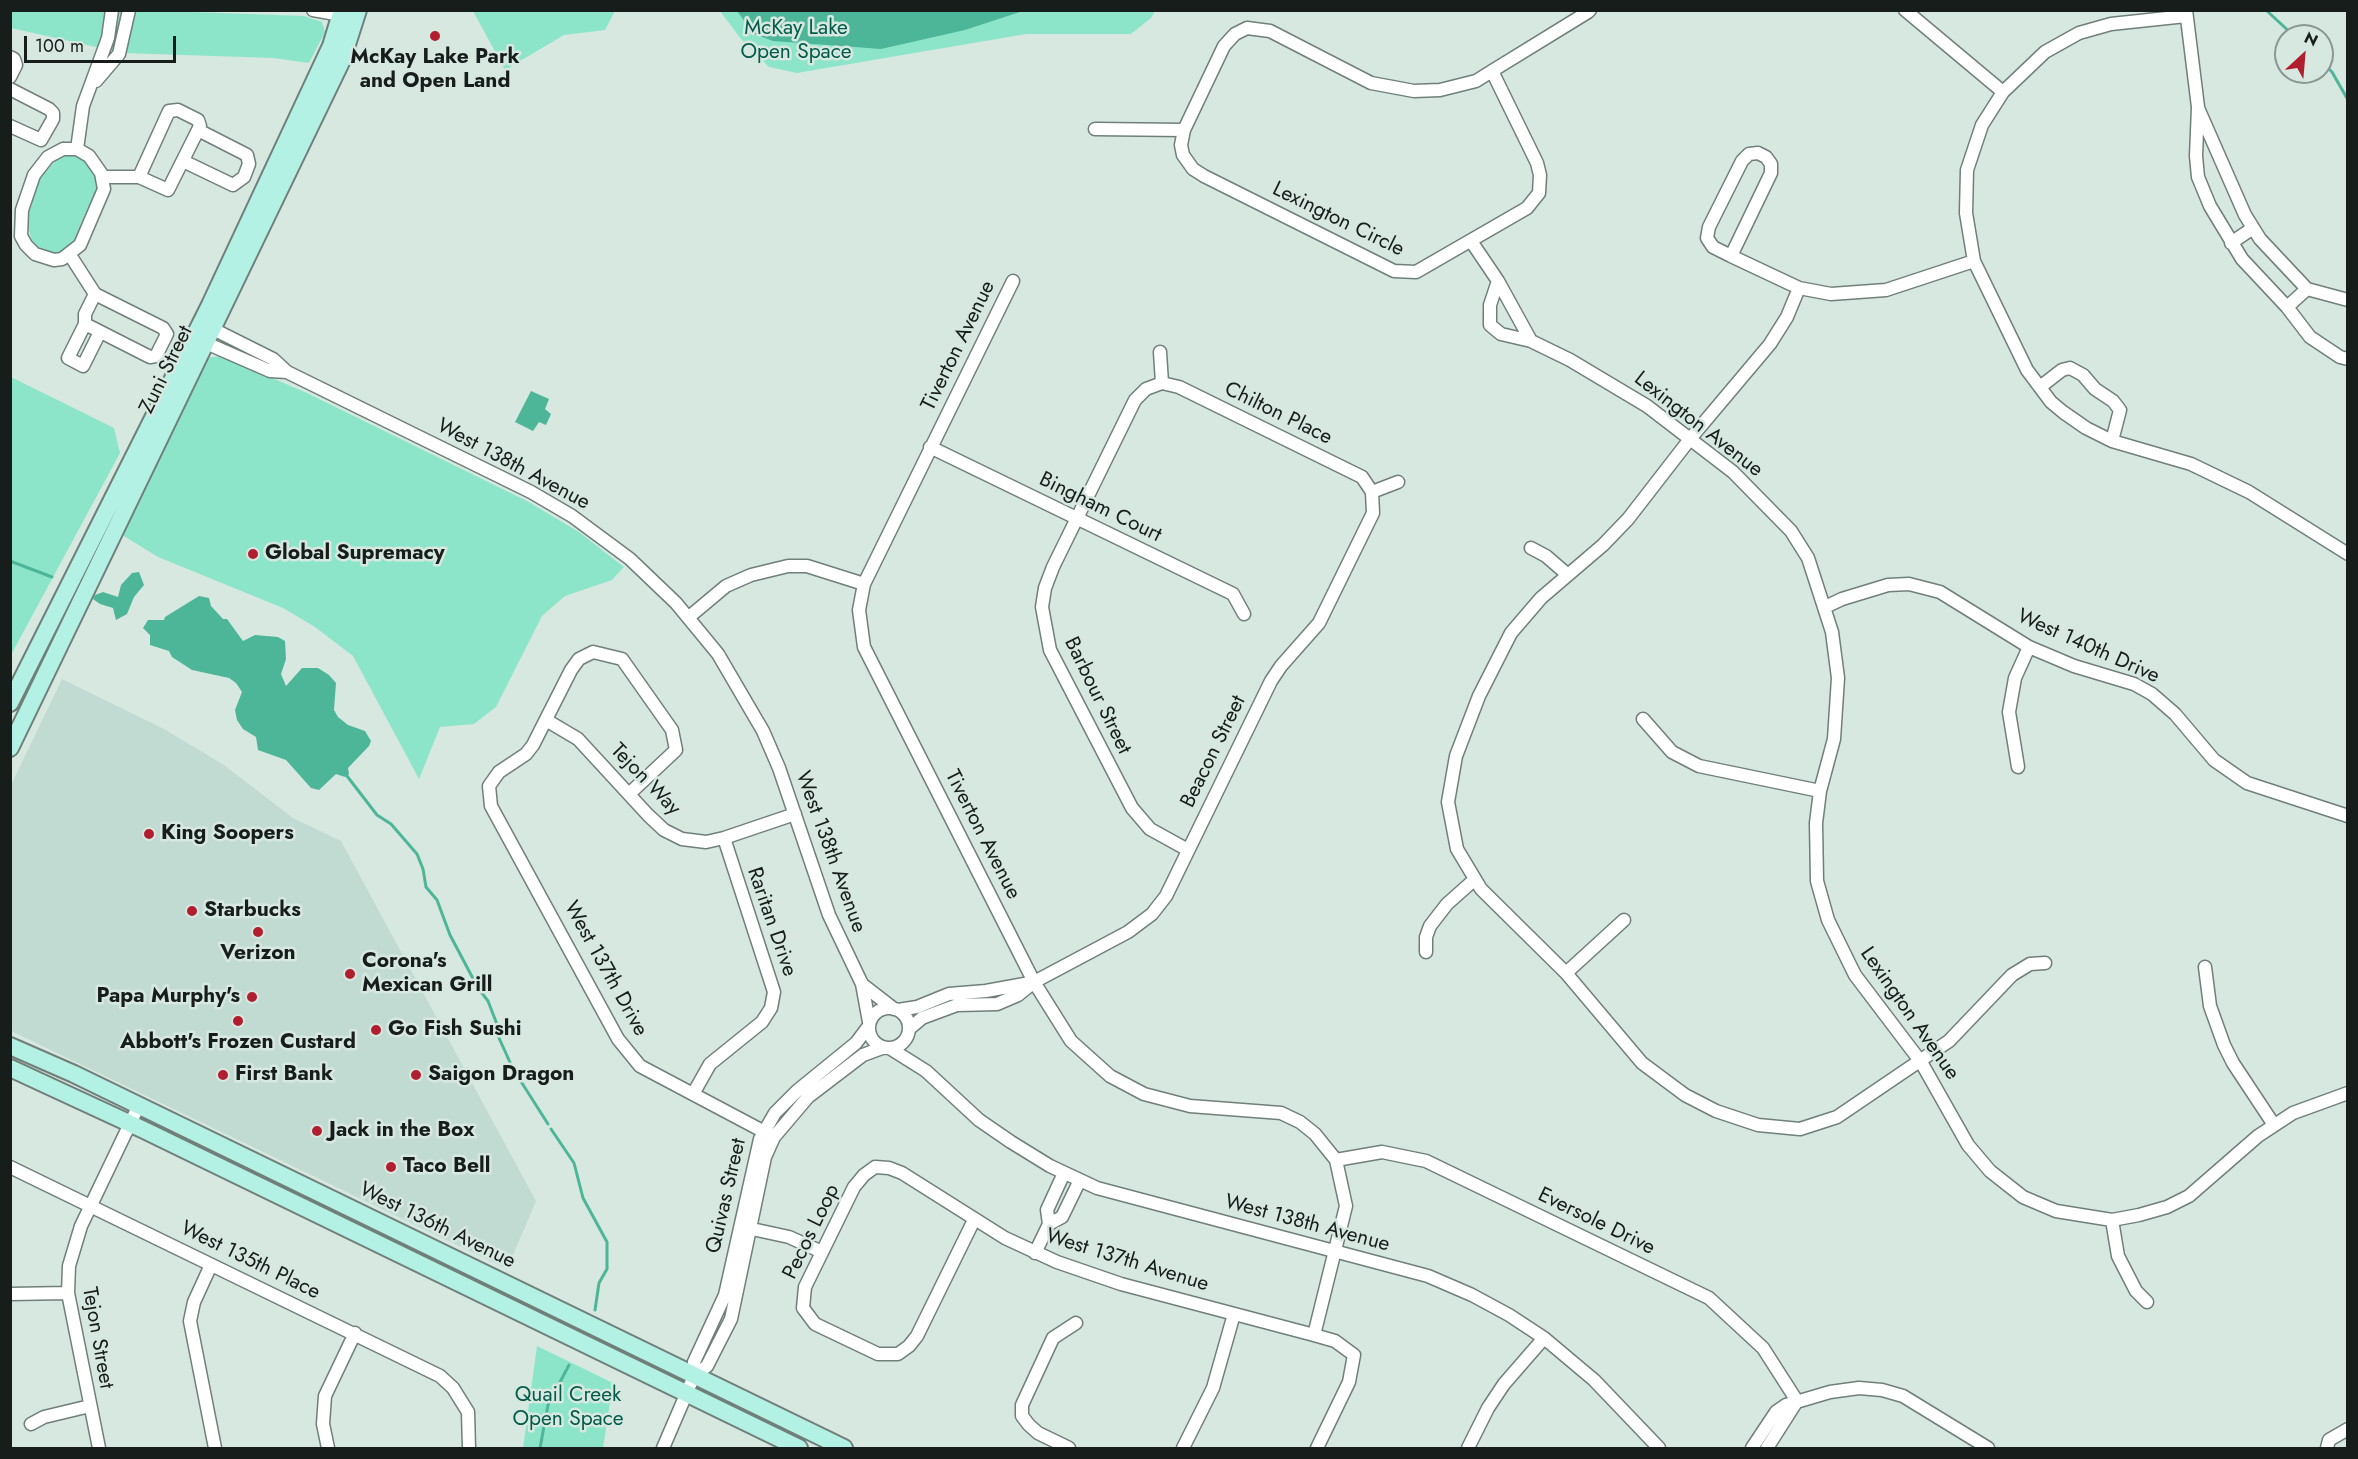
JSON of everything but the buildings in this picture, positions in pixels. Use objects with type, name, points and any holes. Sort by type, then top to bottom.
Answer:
[{"type":"main road","name":"Zuni Street","points":[[10,748],[76,592],[203,333],[342,60],[350,14]]},
{"type":"main road","name":"Zuni Street","points":[[10,704],[76,592]]},
{"type":"main road","name":"West 136th Avenue","points":[[10,1046],[139,1105],[844,1449]]},
{"type":"main road","name":"West 136th Avenue","points":[[10,1068],[130,1123],[799,1449]]},
{"type":"street","points":[[77,149],[83,106],[108,38],[112,10]]},
{"type":"street","points":[[93,84],[119,54],[129,10]]},
{"type":"street","points":[[313,10],[350,14]]},
{"type":"street","name":"Lexington Circle","points":[[1492,71],[1536,163],[1541,183],[1539,193],[1527,208],[1416,272],[1394,271],[1197,172],[1183,155],[1181,145],[1184,130],[1224,46],[1234,34],[1247,28],[1270,31],[1359,78],[1393,88],[1414,91],[1453,88],[1476,81],[1492,71],[1590,10]]},
{"type":"street","points":[[1905,10],[2003,92]]},
{"type":"street","points":[[2348,359],[2320,346],[2310,338],[2287,307],[2261,282],[2231,243],[2210,206],[2198,177],[2196,156],[2198,107],[2186,13],[2111,24],[2079,33],[2045,52],[2003,92],[1982,124],[1967,170],[1966,213],[1974,261],[2027,370],[2051,402],[2074,421],[2112,441],[2191,464],[2249,492],[2348,554]]},
{"type":"street","points":[[10,57],[14,59],[16,65],[10,77]]},
{"type":"street","points":[[10,89],[49,109],[53,113],[53,119],[41,140],[10,126]]},
{"type":"street","points":[[2198,107],[2234,192],[2253,228],[2279,261],[2307,289],[2348,300]]},
{"type":"street","points":[[102,177],[139,177],[168,190],[200,126],[198,120],[178,110],[169,111],[139,177]]},
{"type":"street","points":[[1095,129],[1184,130]]},
{"type":"street","points":[[183,161],[233,185],[244,177],[249,164],[247,155],[198,130]]},
{"type":"street","points":[[63,149],[77,149],[96,164],[102,177],[104,189],[102,197],[91,218],[85,238],[70,255],[62,259],[45,258],[35,254],[16,238],[23,203],[34,175],[52,154],[63,149]]},
{"type":"street","points":[[1731,256],[1771,173],[1771,164],[1766,157],[1758,153],[1749,154],[1742,161],[1709,228],[1707,238],[1713,247],[1731,256],[1799,288],[1831,294],[1886,290],[1974,261]]},
{"type":"street","points":[[2231,243],[2253,228]]},
{"type":"street","points":[[1471,241],[1531,341]]},
{"type":"street","points":[[70,255],[95,294],[163,328],[167,334],[156,356],[150,357],[85,324]]},
{"type":"street","name":"Tiverton Avenue","points":[[1013,281],[864,584],[859,610],[864,646],[1034,982],[1071,1041],[1110,1076],[1144,1094],[1190,1106],[1281,1113],[1300,1122],[1315,1134],[1336,1160],[1346,1206],[1314,1335]]},
{"type":"street","name":"Lexington Avenue","points":[[1497,281],[1490,305],[1490,325],[1501,334],[1531,341],[1615,386],[1690,439],[1733,471],[1791,531],[1808,558],[1825,607],[1837,656],[1834,739],[1820,791],[1815,855],[1817,881],[1828,920],[1855,975],[1921,1062],[1974,1154],[2007,1186],[2023,1197],[2056,1211],[2112,1220],[2154,1211],[2180,1202],[2274,1125],[2312,1105],[2348,1094]]},
{"type":"street","points":[[1799,288],[1787,318],[1770,344],[1690,439],[1628,519],[1535,604],[1511,633],[1479,696],[1456,756],[1449,787],[1449,818],[1457,849],[1474,880],[1566,973],[1618,1038],[1652,1072],[1685,1095],[1716,1111],[1758,1125],[1800,1129],[1828,1122],[1921,1062],[1968,1025],[2012,975],[2025,966],[2045,963]]},
{"type":"street","points":[[2287,307],[2307,289]]},
{"type":"street","points":[[95,294],[86,314],[85,324],[68,358],[83,366],[100,332]]},
{"type":"street","name":"West 138th Avenue","points":[[203,333],[270,371],[287,372],[531,492],[572,516],[638,565],[689,617],[718,654],[751,709],[780,768],[829,915],[862,984],[869,1024]]},
{"type":"street","points":[[1160,352],[1162,383]]},
{"type":"street","points":[[2040,387],[2062,370],[2070,368],[2083,375],[2096,389],[2114,401],[2120,410],[2112,441]]},
{"type":"street","name":"Chilton Place","points":[[1162,383],[1179,387],[1350,470],[1362,477],[1372,492]]},
{"type":"street","name":"Barbour Street","points":[[1162,383],[1146,389],[1136,400],[1045,588],[1042,607],[1050,650],[1132,808],[1150,829],[1188,850]]},
{"type":"street","name":"Bingham Court","points":[[930,447],[1233,594],[1244,614]]},
{"type":"street","points":[[1372,492],[1398,482]]},
{"type":"street","name":"Beacon Street","points":[[909,1033],[922,1018],[957,1005],[997,1004],[1018,995],[1034,982],[1128,932],[1152,914],[1166,896],[1271,681],[1281,666],[1319,623],[1373,513],[1372,492]]},
{"type":"street","points":[[1531,548],[1546,556],[1568,574]]},
{"type":"street","points":[[689,617],[726,586],[751,575],[788,566],[807,566],[864,584]]},
{"type":"street","name":"West 140th Drive","points":[[1825,607],[1842,599],[1888,585],[1925,587],[1954,599],[2029,647],[2074,666],[2134,684],[2151,694],[2175,714],[2214,760],[2247,783],[2348,816]]},
{"type":"street","points":[[2018,767],[2009,712],[2015,678],[2029,647]]},
{"type":"street","points":[[546,720],[571,670],[579,659],[593,652],[622,659],[672,730],[676,750],[629,794]]},
{"type":"street","points":[[1643,719],[1672,752],[1699,766],[1820,791]]},
{"type":"street","name":"Tejon Way","points":[[546,720],[578,739],[648,815],[673,835],[693,842],[724,838],[795,814]]},
{"type":"street","name":"West 137th Drive","points":[[546,720],[526,754],[499,772],[489,786],[491,806],[618,1039],[640,1066],[769,1134]]},
{"type":"street","name":"Raritan Drive","points":[[693,1094],[710,1064],[762,1022],[771,1008],[774,992],[724,838]]},
{"type":"street","points":[[1426,952],[1426,937],[1430,926],[1448,904],[1474,880]]},
{"type":"street","points":[[1566,973],[1624,920]]},
{"type":"street","points":[[2205,967],[2210,1006],[2224,1045],[2233,1063],[2274,1125]]},
{"type":"street","name":"Beacon Street","points":[[896,1010],[917,1007],[949,994],[986,991],[1034,982]]},
{"type":"street","name":"West 138th Avenue","points":[[862,984],[896,1010]]},
{"type":"street","points":[[882,1009],[896,1010],[906,1018],[909,1033],[901,1045],[886,1048],[872,1040],[869,1024],[882,1009]]},
{"type":"street","name":"Quivas Street","points":[[694,1376],[707,1366],[731,1320],[775,1113],[797,1091],[856,1043],[869,1024]]},
{"type":"street","name":"West 138th Avenue","points":[[909,1033],[914,1053],[926,1071]]},
{"type":"street","name":"West 138th Avenue","points":[[886,1048],[926,1071],[979,1120],[1011,1142],[1080,1180],[1128,1197],[1428,1276],[1509,1315],[1544,1338],[1594,1380],[1659,1449]]},
{"type":"street","name":"Quivas Street","points":[[663,1449],[694,1376],[694,1362],[725,1295],[753,1161],[769,1134],[808,1096],[863,1055],[886,1048]]},
{"type":"street","name":"Tejon Street","points":[[99,1449],[68,1293],[71,1253],[139,1105]]},
{"type":"street","name":"Eversole Drive","points":[[1336,1160],[1382,1152],[1426,1161],[1709,1298],[1763,1348],[1797,1401]]},
{"type":"street","name":"West 135th Place","points":[[10,1167],[440,1376],[463,1402],[470,1420],[469,1449]]},
{"type":"street","name":"West 137th Avenue","points":[[875,1167],[890,1168],[902,1173],[974,1220],[1035,1253],[1121,1284],[1335,1341],[1354,1355],[1349,1382],[1317,1449]]},
{"type":"street","name":"Pecos Loop","points":[[875,1167],[854,1187],[802,1297],[803,1308],[815,1324],[878,1354],[898,1354],[917,1336],[974,1220]]},
{"type":"street","points":[[1035,1253],[1049,1224],[1047,1210],[1064,1173]]},
{"type":"street","points":[[1049,1224],[1062,1217],[1080,1180]]},
{"type":"street","points":[[2112,1220],[2118,1257],[2136,1291],[2147,1302]]},
{"type":"street","points":[[752,1229],[789,1237],[822,1252]]},
{"type":"street","points":[[211,1265],[194,1302],[190,1321],[215,1449]]},
{"type":"street","points":[[10,1294],[68,1293]]},
{"type":"street","points":[[1183,1449],[1213,1388],[1234,1314]]},
{"type":"street","points":[[1069,1449],[1038,1433],[1022,1416],[1026,1394],[1053,1338],[1076,1323]]},
{"type":"street","points":[[328,1449],[323,1417],[325,1396],[355,1334]]},
{"type":"street","points":[[1468,1449],[1488,1408],[1504,1384],[1544,1338]]},
{"type":"street","points":[[1752,1449],[1776,1412],[1797,1401],[1830,1392],[1859,1388],[1882,1390],[1903,1396],[1988,1449]]},
{"type":"street","points":[[1767,1449],[1797,1401]]},
{"type":"street","points":[[31,1424],[44,1417],[90,1406]]},
{"type":"street","points":[[2327,1449],[2329,1440],[2348,1429]]},
{"type":"shaded area","points":[[737,11],[1023,11],[965,30],[881,49],[773,41],[754,34]]},
{"type":"shaded area","points":[[531,391],[549,399],[545,409],[551,414],[546,425],[539,422],[533,431],[515,422]]},
{"type":"shaded area","points":[[139,572],[144,585],[134,597],[127,614],[116,620],[113,608],[93,599],[95,595],[103,592],[118,597],[121,585],[132,573]]},
{"type":"shaded area","points":[[199,596],[209,598],[211,606],[223,619],[227,619],[243,641],[255,635],[278,637],[285,641],[286,659],[281,674],[286,686],[302,668],[318,668],[336,683],[334,710],[338,717],[348,725],[365,731],[371,741],[348,768],[349,774],[345,777],[336,774],[319,790],[311,788],[286,760],[258,750],[256,737],[243,729],[237,720],[235,710],[242,692],[236,683],[229,678],[192,670],[172,657],[169,651],[150,645],[150,635],[143,628],[148,620],[164,620],[165,617]]},
{"type":"shaded area","points":[[62,679],[164,729],[224,765],[293,818],[341,841],[536,1201],[507,1269],[11,1031],[11,785]]},
{"type":"green space","points":[[137,10],[304,16],[322,22],[325,32],[309,63],[273,58],[123,53],[11,28],[11,11]]},
{"type":"green space","points":[[473,11],[615,11],[605,30],[564,35],[505,70]]},
{"type":"green space","name":"McKay Lake Open Space","points":[[720,11],[1155,11],[1151,18],[1131,34],[1026,34],[797,73],[769,67],[741,39]]},
{"type":"green space","points":[[63,155],[75,155],[87,160],[97,176],[98,186],[81,223],[78,239],[64,252],[45,252],[32,242],[27,223],[28,210],[36,184],[43,171]]},
{"type":"green space","points":[[221,356],[307,393],[527,501],[579,532],[624,567],[612,580],[565,596],[542,616],[496,707],[474,724],[440,727],[419,779],[353,656],[315,627],[283,608],[158,557],[119,533],[205,358]]},
{"type":"green space","points":[[11,377],[114,428],[120,453],[11,655]]},
{"type":"green space","name":"Quail Creek Open Space","points":[[537,1346],[613,1383],[603,1448],[523,1448]]},
{"type":"waterway","points":[[2266,10],[2281,24]]},
{"type":"waterway","points":[[2334,76],[2348,100]]},
{"type":"waterway","points":[[10,561],[52,577]]},
{"type":"waterway","points":[[347,776],[377,815],[391,824],[417,854],[423,869],[426,887],[437,900],[450,935],[478,988],[488,1001],[500,1032],[499,1038],[513,1069],[548,1124]]},
{"type":"waterway","points":[[551,1129],[574,1163],[583,1198],[607,1242],[607,1269],[599,1283],[595,1310]]},
{"type":"waterway","points":[[540,1448],[548,1405],[569,1365]]},
{"type":"place","name":"McKay Lake Park and Open Land","points":[[435,36]]},
{"type":"place","name":"Global Supremacy","points":[[253,554]]},
{"type":"place","name":"King Soopers","points":[[149,834]]},
{"type":"place","name":"Starbucks","points":[[192,911]]},
{"type":"place","name":"Verizon","points":[[258,932]]},
{"type":"place","name":"Corona's Mexican Grill","points":[[350,974]]},
{"type":"place","name":"Papa Murphy's","points":[[252,997]]},
{"type":"place","name":"Abbott's Frozen Custard","points":[[238,1021]]},
{"type":"place","name":"Go Fish Sushi","points":[[376,1030]]},
{"type":"place","name":"First Bank","points":[[223,1075]]},
{"type":"place","name":"Saigon Dragon","points":[[416,1075]]},
{"type":"place","name":"Jack in the Box","points":[[317,1131]]},
{"type":"place","name":"Taco Bell","points":[[391,1167]]}]
